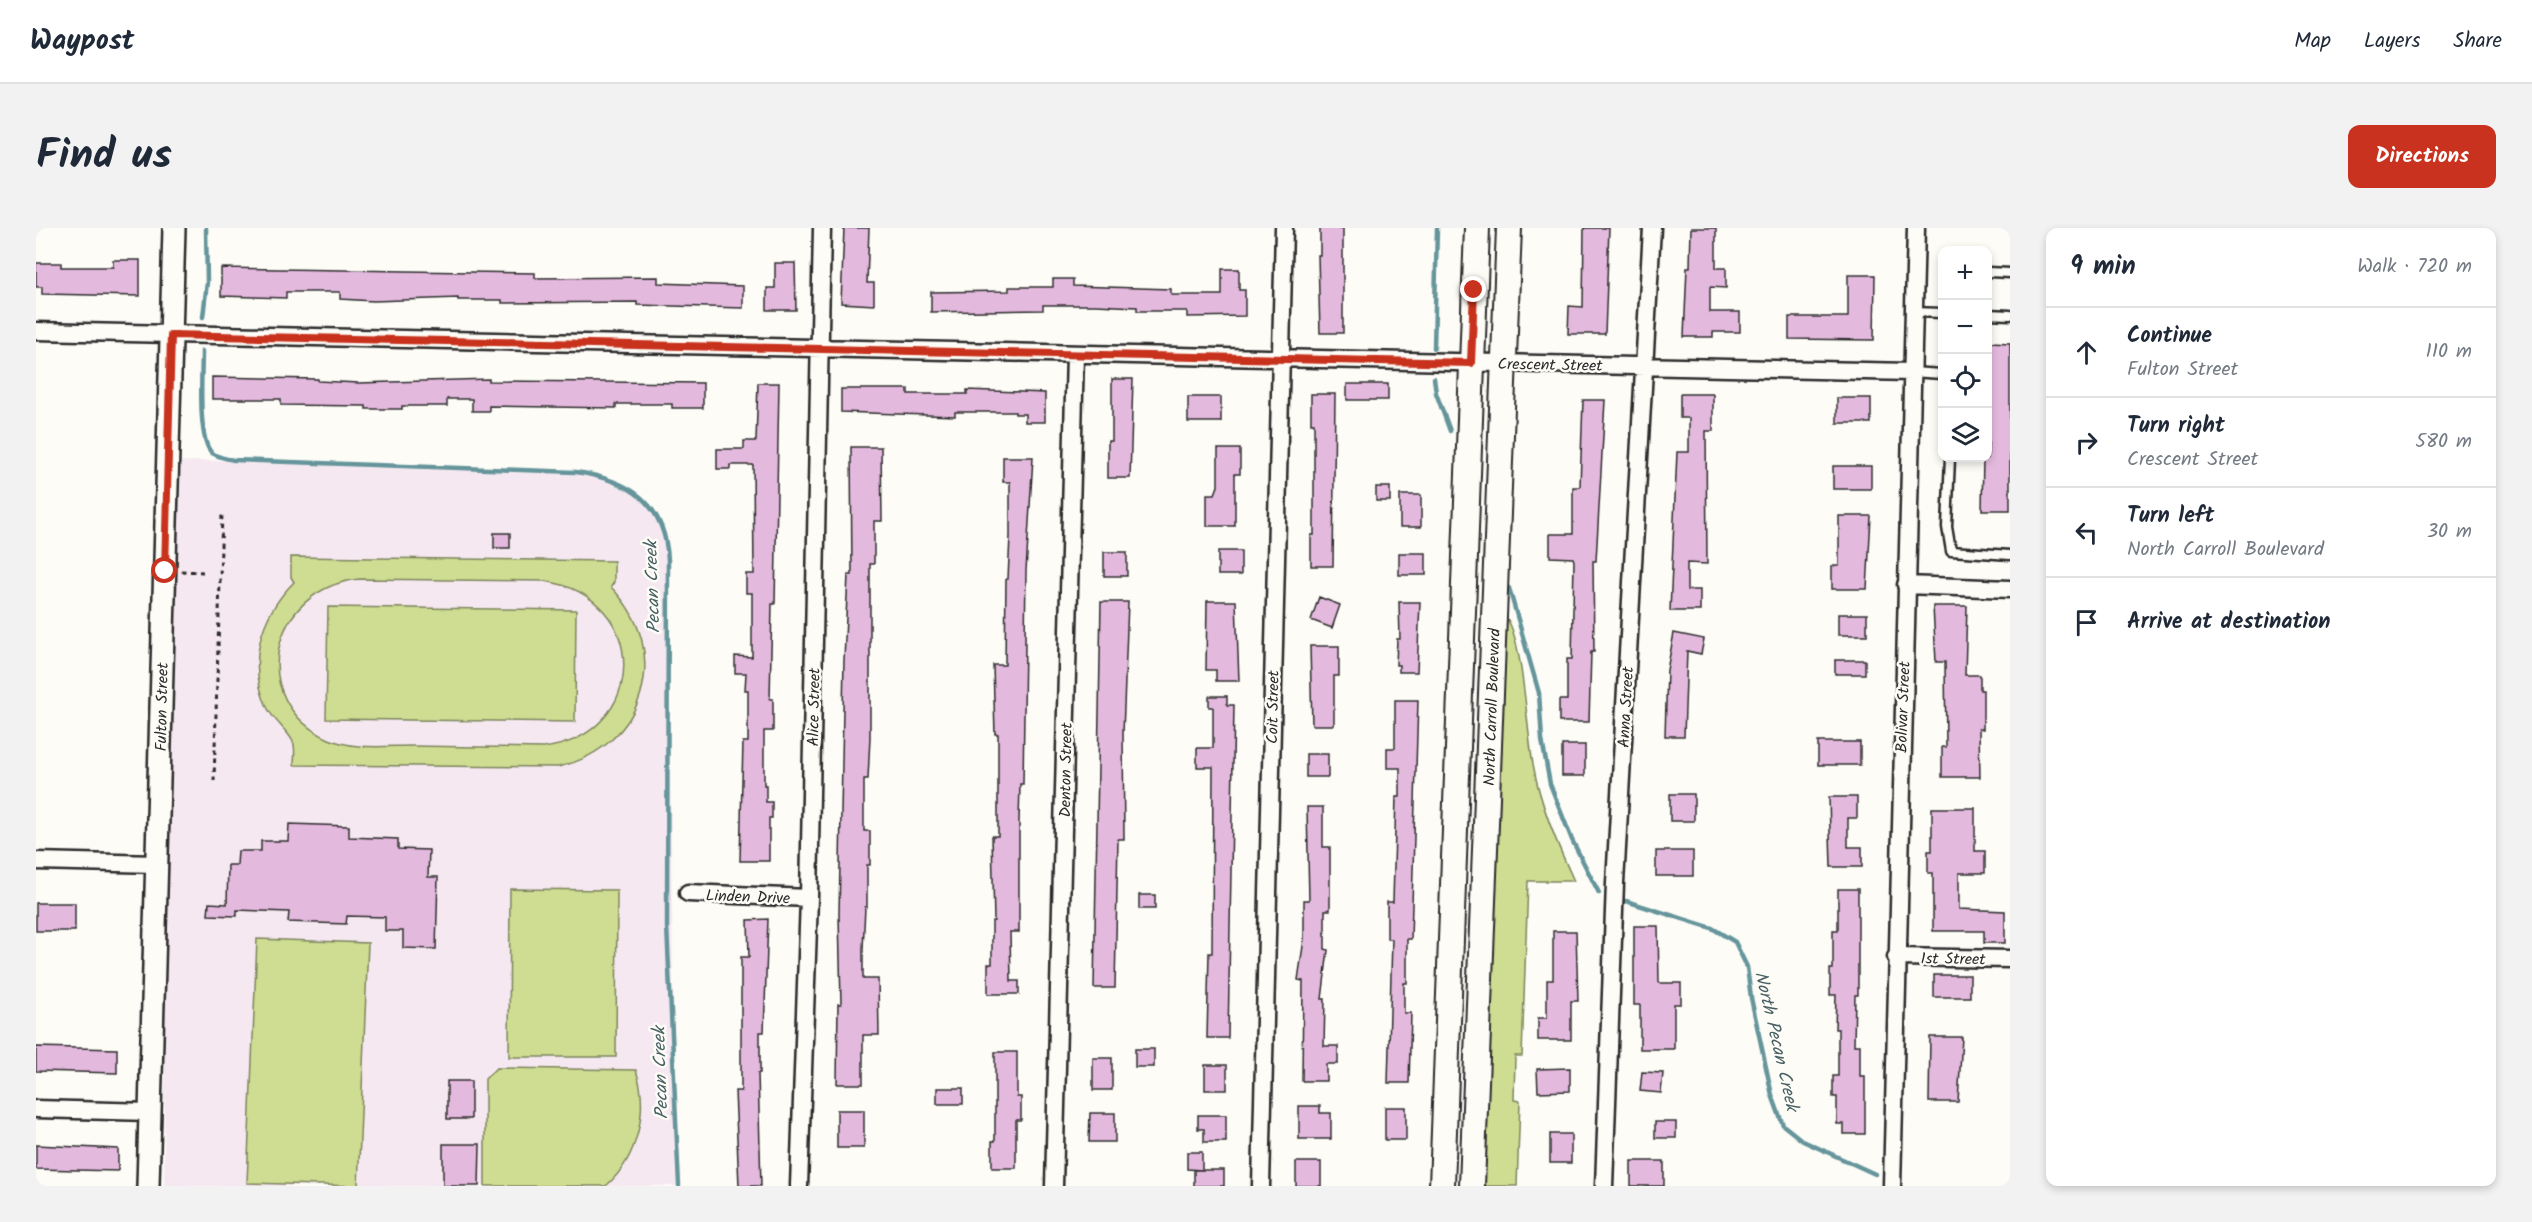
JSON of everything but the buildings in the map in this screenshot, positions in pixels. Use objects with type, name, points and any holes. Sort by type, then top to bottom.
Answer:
[{"type":"main road","name":"North Carroll Boulevard","points":[[1442,1186],[1477,228]]},
{"type":"main road","name":"North Carroll Boulevard","points":[[1472,1186],[1509,228]]},
{"type":"street","name":"Fulton Street","points":[[148,1186],[174,228]]},
{"type":"street","name":"Alice Street","points":[[799,1186],[809,898],[822,228]]},
{"type":"street","name":"Coit Street","points":[[1261,1186],[1284,228]]},
{"type":"street","name":"Anna Street","points":[[1604,1186],[1615,882],[1652,228]]},
{"type":"street","name":"Bolivar Street","points":[[1892,1186],[1916,228]]},
{"type":"street","name":"Crescent Street","points":[[36,331],[1911,372]]},
{"type":"street","name":"Denton Street","points":[[1054,1186],[1075,354]]},
{"type":"street","points":[[1906,585],[2010,589]]},
{"type":"street","points":[[36,861],[157,864]]},
{"type":"street","name":"Linden Drive","points":[[688,893],[809,898]]},
{"type":"street","name":"1st Street","points":[[1896,957],[2010,959]]},
{"type":"street","points":[[36,1109],[150,1112]]},
{"type":"lane","points":[[1992,272],[2010,273]]},
{"type":"lane","points":[[1913,312],[1938,313]]},
{"type":"lane","points":[[1992,314],[2010,315]]},
{"type":"lane","points":[[1911,372],[1938,375]]},
{"type":"lane","points":[[1950,462],[1947,527],[1951,551],[2010,555]]},
{"type":"path","points":[[214,781],[222,513]]},
{"type":"path","points":[[181,571],[203,572]]},
{"type":"shaded area","points":[[234,460],[576,472],[623,484],[632,489],[656,514],[665,536],[667,555],[676,1186],[164,1186],[168,462]]},
{"type":"green space","points":[[291,557],[614,561],[614,582],[611,587],[630,612],[642,639],[645,667],[641,694],[630,718],[612,739],[588,756],[558,767],[294,765],[293,742],[268,709],[261,692],[258,675],[260,641],[265,625],[282,595],[294,582],[291,577]],"holes":[[[360,579],[544,581],[579,592],[604,612],[619,637],[624,665],[619,693],[603,719],[578,738],[543,748],[349,745],[329,739],[302,722],[286,700],[278,674],[279,649],[288,624],[305,603],[329,587]]]},
{"type":"green space","points":[[328,607],[576,610],[575,722],[326,719]]},
{"type":"green space","points":[[1505,616],[1516,643],[1520,664],[1536,779],[1555,838],[1574,881],[1528,881],[1522,1056],[1515,1056],[1514,1100],[1520,1101],[1517,1186],[1482,1186]]},
{"type":"green space","points":[[510,889],[617,890],[616,1057],[509,1057]]},
{"type":"green space","points":[[257,939],[368,943],[358,1186],[247,1183]]},
{"type":"green space","points":[[496,1068],[636,1070],[640,1085],[641,1116],[633,1147],[617,1175],[606,1186],[485,1186],[485,1079]]},
{"type":"waterway","name":"Pecan Creek","points":[[203,317],[207,282],[206,228]]},
{"type":"waterway","name":"North Pecan Creek","points":[[1434,348],[1437,228]]},
{"type":"waterway","name":"Pecan Creek","points":[[202,351],[201,405],[204,435],[212,453],[220,457],[234,460],[576,472],[612,481],[628,488],[652,509],[660,523],[668,560],[667,926],[679,1186]]},
{"type":"waterway","name":"North Pecan Creek","points":[[1434,378],[1436,393],[1450,431]]},
{"type":"waterway","name":"North Pecan Creek","points":[[1509,588],[1539,693],[1542,740],[1550,784],[1572,840],[1599,893]]},
{"type":"waterway","name":"North Pecan Creek","points":[[1626,901],[1712,928],[1735,942],[1747,967],[1751,998],[1772,1095],[1783,1125],[1803,1141],[1875,1174]]},
{"type":"route","points":[[165,571],[171,335],[1471,363],[1474,290]]}]
